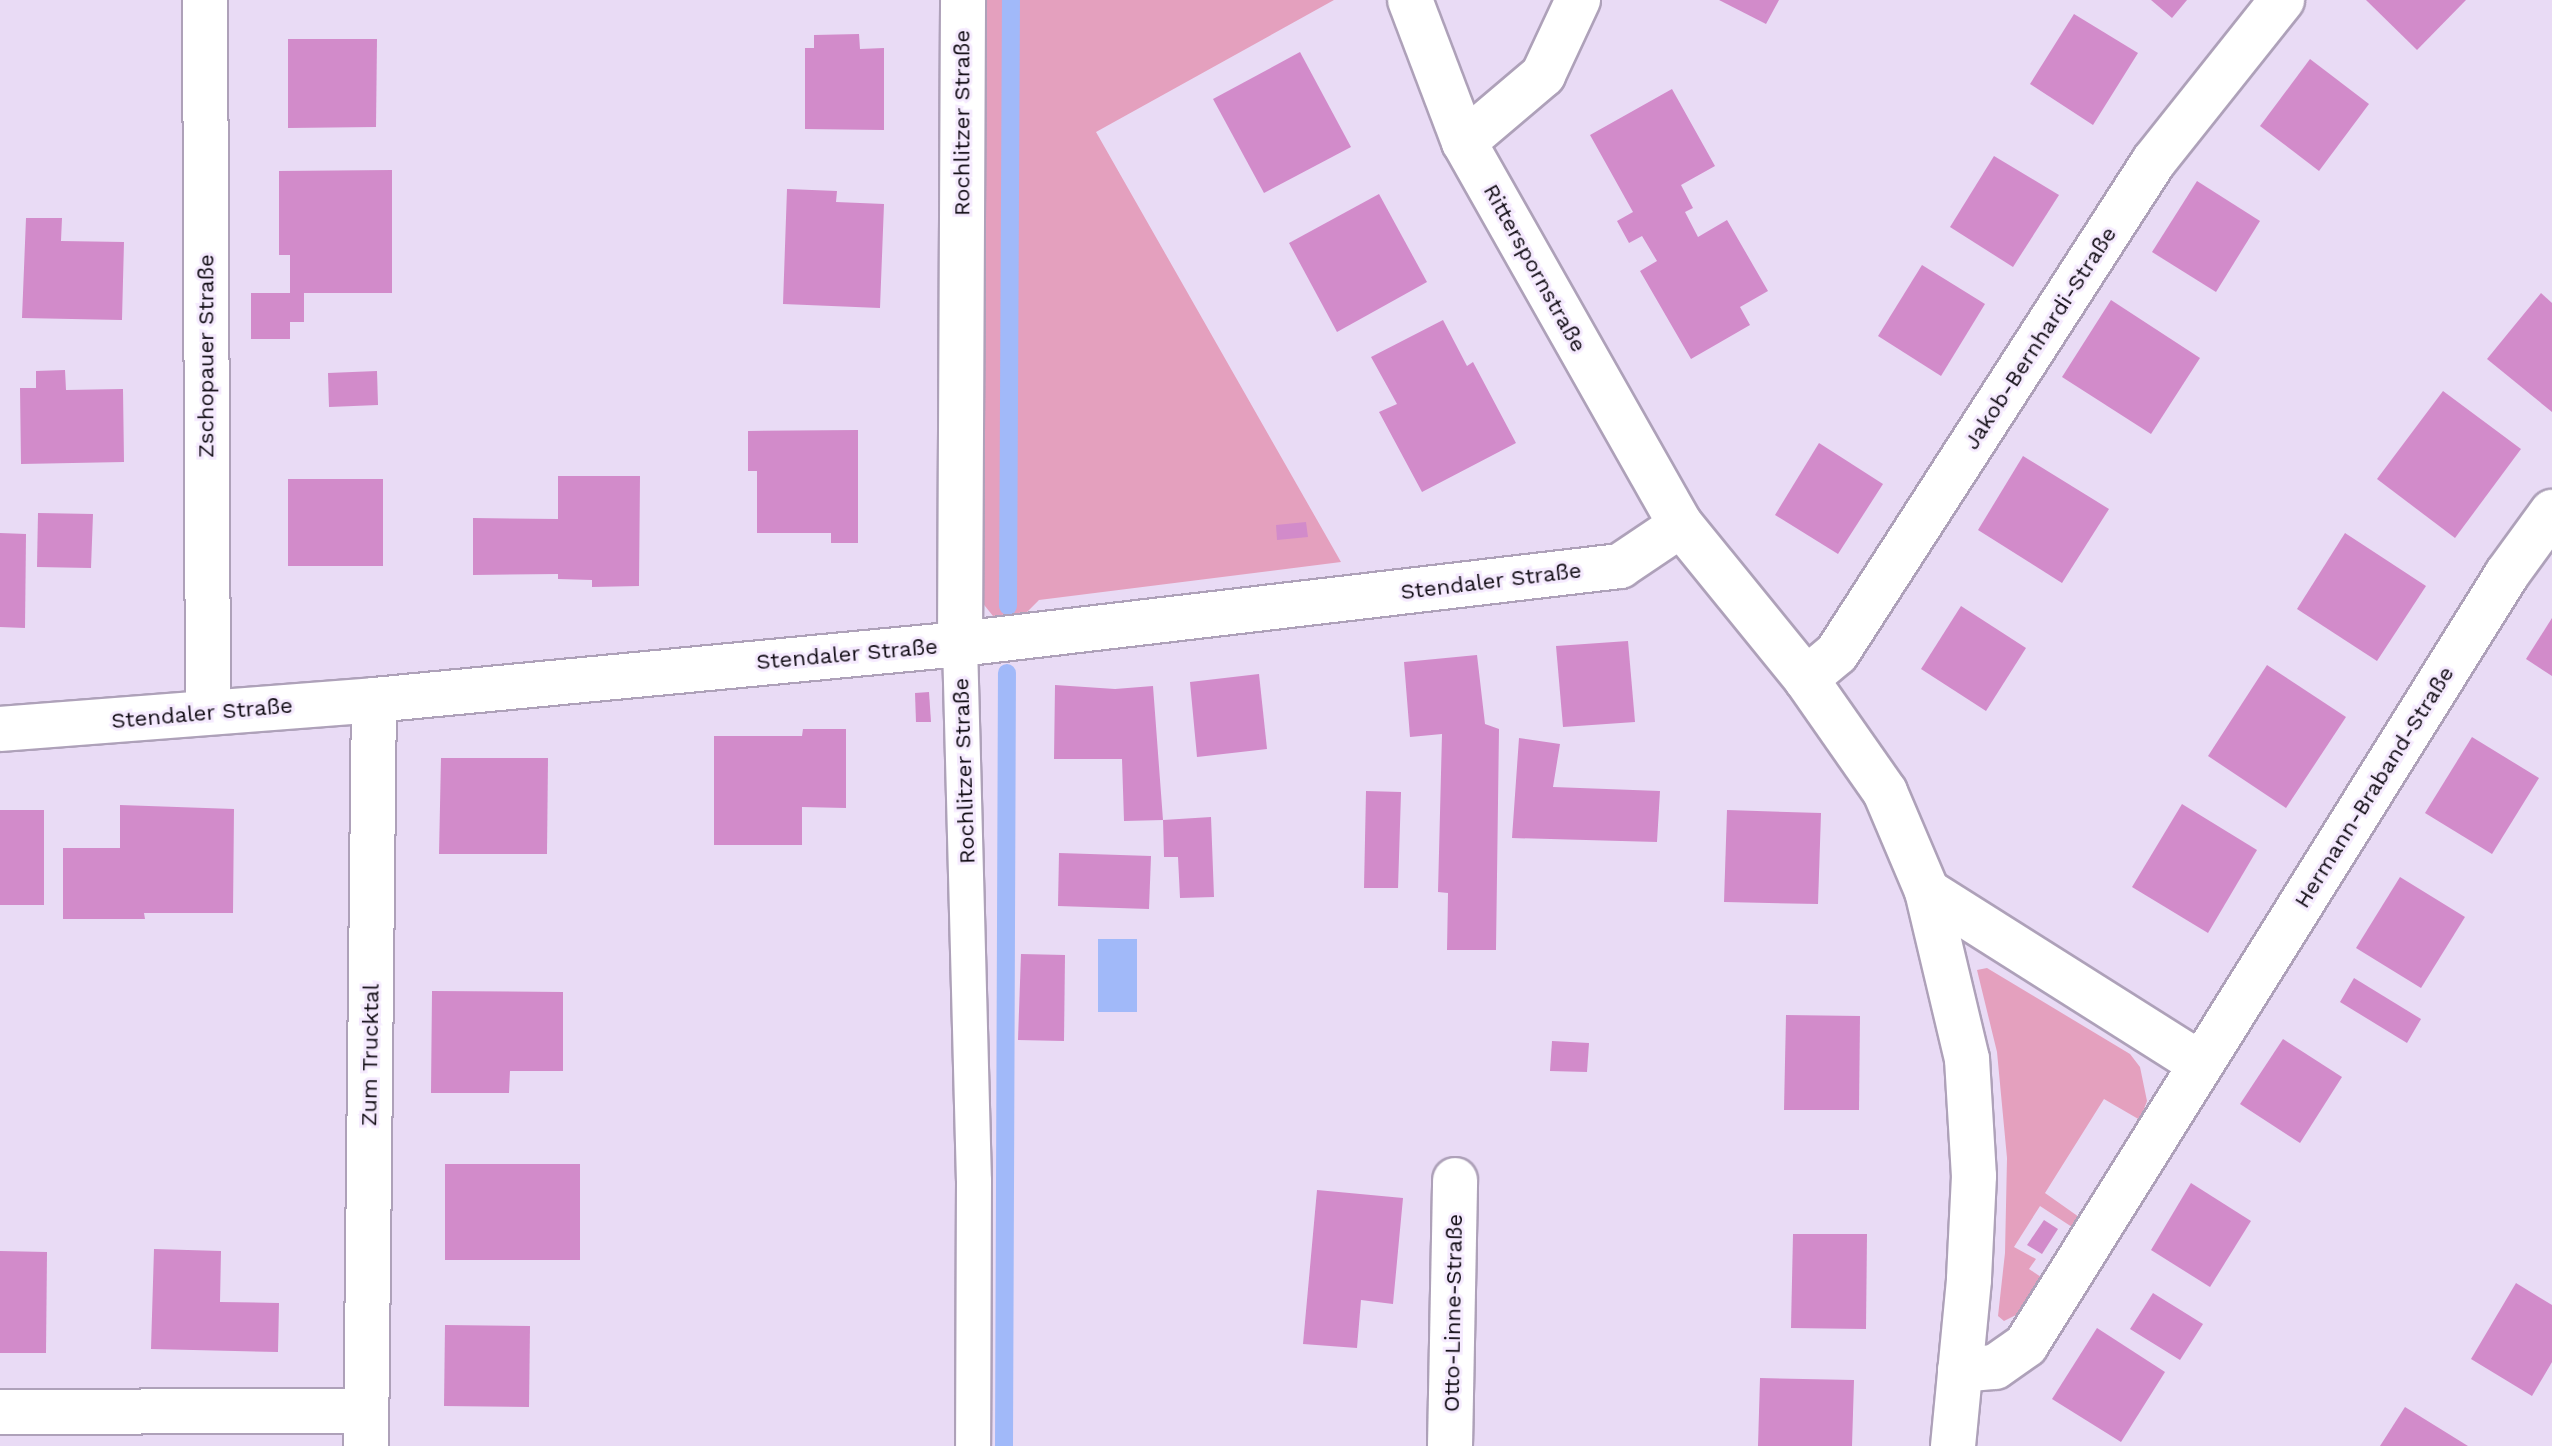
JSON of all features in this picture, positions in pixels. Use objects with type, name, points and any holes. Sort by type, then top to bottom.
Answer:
[{"type":"street","name":"Zschopauer Straße","points":[[205,0],[208,712]]},
{"type":"street","name":"Rochlitzer Straße","points":[[960,644],[963,0]]},
{"type":"street","name":"Ritterspornstraße","points":[[1410,0],[1464,142],[1681,525],[1806,679],[1885,792],[1927,891],[1967,1059],[1974,1176],[1953,1446]]},
{"type":"street","points":[[1464,142],[1543,75],[1578,0]]},
{"type":"street","name":"Jakob-Bernhardi-Straße","points":[[1806,679],[1837,653],[2154,161],[2282,0]]},
{"type":"street","name":"Hermann-Braband-Straße","points":[[1960,1370],[1995,1367],[2026,1345],[2498,587],[2552,512]]},
{"type":"street","name":"Stendaler Straße","points":[[0,729],[374,700],[960,644],[1620,566],[1681,525]]},
{"type":"street","name":"Zum Trucktal","points":[[0,1412],[366,1428],[374,700]]},
{"type":"street","points":[[1927,891],[2201,1064]]},
{"type":"street","name":"Otto-Linne-Straße","points":[[1450,1446],[1455,1180]]},
{"type":"lane","name":"Rochlitzer Straße","points":[[960,644],[974,1181],[973,1446]]},
{"type":"shaded area","points":[[982,0],[1334,0],[1096,132],[1341,562],[1039,600],[1027,612],[993,616],[981,601]]},
{"type":"shaded area","points":[[1987,968],[2130,1054],[2140,1067],[2147,1101],[2140,1120],[2104,1099],[2045,1193],[2079,1217],[2072,1227],[2040,1206],[2014,1247],[2036,1259],[2029,1269],[2041,1277],[2018,1314],[2004,1321],[1998,1316],[2005,1253],[2007,1158],[1997,1052],[1977,970]]},
{"type":"water","points":[[1098,939],[1137,939],[1137,1012],[1098,1012]]},
{"type":"building","points":[[1719,0],[1779,0],[1766,24]]},
{"type":"building","points":[[2151,0],[2187,0],[2172,18]]},
{"type":"building","points":[[2366,0],[2466,0],[2417,50]]},
{"type":"building","points":[[2074,14],[2138,53],[2093,125],[2030,84]]},
{"type":"building","points":[[859,34],[860,49],[884,48],[884,130],[805,129],[805,48],[814,48],[814,35]]},
{"type":"building","points":[[288,39],[377,39],[376,127],[288,128]]},
{"type":"building","points":[[1300,52],[1351,147],[1264,193],[1213,99]]},
{"type":"building","points":[[2310,59],[2369,104],[2319,171],[2260,126]]},
{"type":"building","points":[[1672,89],[1715,166],[1681,185],[1693,208],[1685,212],[1698,237],[1727,220],[1768,291],[1740,307],[1750,325],[1691,359],[1640,271],[1657,261],[1642,236],[1629,243],[1617,221],[1633,212],[1590,135]]},
{"type":"building","points":[[1994,156],[2059,195],[2013,267],[1950,227]]},
{"type":"building","points":[[392,170],[392,293],[304,293],[304,322],[290,322],[290,339],[251,339],[251,293],[290,293],[290,255],[279,255],[279,171]]},
{"type":"building","points":[[2197,181],[2260,221],[2216,292],[2152,252]]},
{"type":"building","points":[[787,189],[837,191],[836,202],[884,204],[880,308],[783,304]]},
{"type":"building","points":[[1379,194],[1427,282],[1337,332],[1289,243]]},
{"type":"building","points":[[26,218],[62,218],[61,241],[124,242],[122,320],[22,318]]},
{"type":"building","points":[[1922,265],[1985,304],[1941,376],[1878,336]]},
{"type":"building","points":[[2541,293],[2552,303],[2552,412],[2487,359]]},
{"type":"building","points":[[2111,300],[2200,358],[2151,434],[2062,377]]},
{"type":"building","points":[[1443,320],[1467,366],[1473,362],[1516,443],[1422,492],[1379,412],[1397,404],[1371,357]]},
{"type":"building","points":[[65,370],[66,390],[123,389],[124,462],[21,464],[20,388],[36,388],[36,371]]},
{"type":"building","points":[[377,371],[378,405],[329,407],[328,373]]},
{"type":"building","points":[[2443,391],[2521,449],[2455,538],[2377,479]]},
{"type":"building","points":[[858,430],[858,543],[831,543],[831,533],[757,533],[757,471],[748,471],[748,431]]},
{"type":"building","points":[[1819,443],[1883,484],[1838,554],[1775,515]]},
{"type":"building","points":[[2023,456],[2109,509],[2062,583],[1978,530]]},
{"type":"building","points":[[558,476],[640,476],[639,586],[592,587],[592,580],[558,579],[558,574],[473,575],[473,518],[558,519]]},
{"type":"building","points":[[288,479],[383,479],[383,566],[288,566]]},
{"type":"building","points":[[38,513],[93,514],[91,568],[37,567]]},
{"type":"building","points":[[1306,522],[1308,537],[1277,540],[1276,525]]},
{"type":"building","points":[[0,533],[26,534],[25,628],[0,627]]},
{"type":"building","points":[[2345,533],[2426,586],[2377,661],[2297,609]]},
{"type":"building","points":[[1961,606],[2026,648],[1986,711],[1921,669]]},
{"type":"building","points":[[2552,618],[2552,676],[2526,659]]},
{"type":"building","points":[[1628,641],[1635,722],[1563,727],[1556,646]]},
{"type":"building","points":[[1477,655],[1485,724],[1499,729],[1496,950],[1447,950],[1448,893],[1438,892],[1442,734],[1410,737],[1404,662]]},
{"type":"building","points":[[2267,665],[2346,717],[2286,808],[2208,756]]},
{"type":"building","points":[[1259,674],[1267,749],[1197,757],[1190,682]]},
{"type":"building","points":[[1055,685],[1115,689],[1153,686],[1163,820],[1124,821],[1122,759],[1054,759]]},
{"type":"building","points":[[929,692],[931,722],[916,722],[915,693]]},
{"type":"building","points":[[803,729],[846,729],[846,808],[802,807],[802,845],[714,845],[714,736],[802,736]]},
{"type":"building","points":[[2472,737],[2539,778],[2492,854],[2425,813]]},
{"type":"building","points":[[1519,738],[1560,744],[1553,787],[1660,791],[1657,842],[1512,838]]},
{"type":"building","points":[[441,758],[548,758],[547,854],[439,854]]},
{"type":"building","points":[[1366,791],[1401,792],[1398,888],[1364,888]]},
{"type":"building","points":[[2182,804],[2257,850],[2208,933],[2132,887]]},
{"type":"building","points":[[120,805],[234,809],[233,913],[144,913],[145,919],[63,919],[63,848],[120,848]]},
{"type":"building","points":[[0,810],[44,810],[44,905],[0,905]]},
{"type":"building","points":[[1727,810],[1821,813],[1818,904],[1724,902]]},
{"type":"building","points":[[1211,817],[1214,897],[1180,898],[1178,857],[1164,857],[1163,820]]},
{"type":"building","points":[[1059,853],[1151,856],[1149,909],[1058,906]]},
{"type":"building","points":[[2400,877],[2465,917],[2421,988],[2356,948]]},
{"type":"building","points":[[1021,954],[1065,955],[1064,1041],[1018,1040]]},
{"type":"building","points":[[2354,978],[2421,1019],[2407,1043],[2340,1002]]},
{"type":"building","points":[[432,991],[563,992],[563,1071],[510,1071],[509,1093],[431,1093]]},
{"type":"building","points":[[1786,1015],[1860,1016],[1859,1110],[1784,1110]]},
{"type":"building","points":[[2283,1039],[2342,1077],[2300,1143],[2240,1104]]},
{"type":"building","points":[[1552,1041],[1589,1043],[1587,1072],[1550,1071]]},
{"type":"building","points":[[445,1164],[580,1164],[580,1260],[445,1260]]},
{"type":"building","points":[[2191,1183],[2251,1221],[2210,1287],[2151,1250]]},
{"type":"building","points":[[1317,1190],[1403,1198],[1393,1304],[1361,1300],[1357,1348],[1303,1344]]},
{"type":"building","points":[[2044,1220],[2058,1229],[2042,1254],[2027,1245]]},
{"type":"building","points":[[1793,1234],[1867,1234],[1866,1329],[1791,1328]]},
{"type":"building","points":[[154,1249],[221,1251],[220,1302],[279,1303],[278,1352],[151,1349]]},
{"type":"building","points":[[0,1251],[47,1252],[46,1353],[0,1353]]},
{"type":"building","points":[[2516,1283],[2552,1305],[2552,1362],[2532,1396],[2471,1359]]},
{"type":"building","points":[[2153,1293],[2203,1324],[2180,1360],[2130,1329]]},
{"type":"building","points":[[445,1325],[530,1326],[529,1407],[444,1406]]},
{"type":"building","points":[[2097,1328],[2165,1372],[2121,1442],[2052,1399]]},
{"type":"building","points":[[1760,1378],[1854,1380],[1852,1446],[1758,1446]]},
{"type":"building","points":[[2405,1407],[2468,1446],[2380,1446]]},
{"type":"waterway","points":[[1008,606],[1011,0]]},
{"type":"waterway","points":[[1004,1446],[1007,673]]}]
